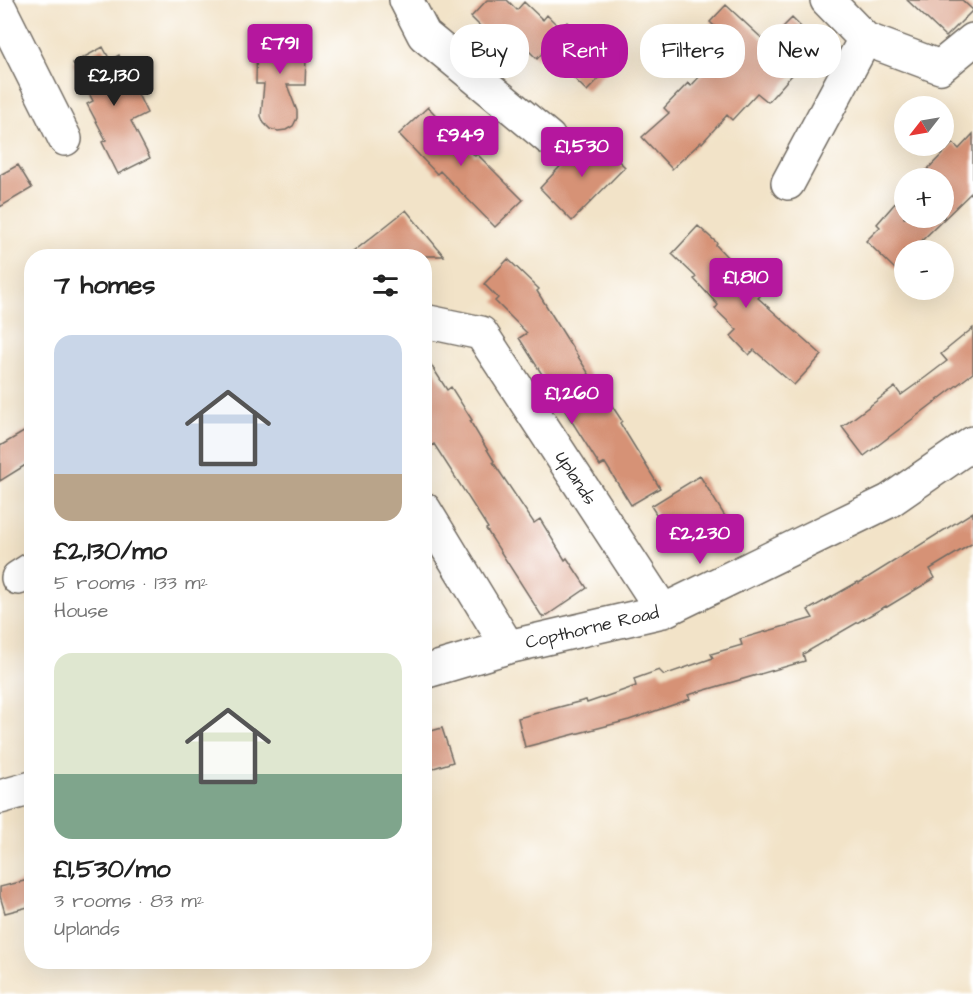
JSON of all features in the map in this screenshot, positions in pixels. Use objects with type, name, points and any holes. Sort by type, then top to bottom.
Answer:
[{"type":"street","points":[[406,0],[424,35],[549,138]]},
{"type":"street","points":[[827,0],[865,39],[940,68],[973,40]]},
{"type":"street","points":[[0,9],[65,139]]},
{"type":"street","points":[[788,183],[865,39]]},
{"type":"street","name":"Uplands","points":[[432,323],[481,333],[663,611]]},
{"type":"street","name":"Copthorne Road","points":[[432,670],[508,647],[663,611],[889,501],[973,443]]},
{"type":"street","points":[[432,521],[508,647]]},
{"type":"street","points":[[0,797],[24,790]]},
{"type":"building","points":[[487,0],[507,0],[517,10],[524,2],[543,20],[547,15],[556,24],[541,24],[541,54],[537,59],[529,51],[529,24],[478,24],[471,17]]},
{"type":"building","points":[[907,0],[962,0],[973,10],[946,37]]},
{"type":"building","points":[[726,5],[757,34],[757,78],[789,78],[768,102],[757,93],[732,120],[727,115],[702,143],[672,169],[642,137],[669,113],[664,108],[688,83],[691,86],[698,78],[745,78],[745,24],[712,24],[710,22]]},
{"type":"building","points":[[792,18],[798,24],[786,24]]},
{"type":"building","points":[[257,31],[307,32],[305,85],[287,85],[297,111],[297,118],[293,126],[286,130],[270,129],[261,116],[264,84],[256,84]]},
{"type":"building","points":[[103,47],[110,60],[119,55],[147,113],[131,121],[150,158],[118,174],[102,142],[106,140],[87,104],[93,101],[73,63]]},
{"type":"building","points":[[574,78],[600,78],[587,91]]},
{"type":"building","points":[[428,107],[475,156],[477,154],[523,200],[495,227],[440,171],[437,174],[399,134]]},
{"type":"building","points":[[973,134],[973,191],[954,209],[954,168],[929,168],[940,156],[954,156],[954,144],[959,149]]},
{"type":"building","points":[[593,136],[625,167],[572,221],[540,188],[569,157],[571,159]]},
{"type":"building","points":[[18,165],[32,188],[0,207],[0,175]]},
{"type":"building","points":[[894,204],[894,228],[935,228],[922,240],[894,240],[894,268],[866,241],[880,227],[877,224]]},
{"type":"building","points":[[406,210],[444,256],[432,256],[432,249],[357,249]]},
{"type":"building","points":[[698,226],[717,243],[716,245],[740,271],[736,274],[760,296],[758,298],[822,355],[794,385],[754,350],[749,355],[731,336],[737,330],[715,309],[718,305],[694,279],[696,277],[672,254]]},
{"type":"building","points":[[508,259],[539,289],[537,291],[597,387],[599,386],[622,421],[620,423],[660,488],[631,505],[605,463],[600,466],[519,338],[527,333],[495,301],[498,298],[484,284]]},
{"type":"building","points":[[973,328],[973,373],[864,456],[842,427],[895,387],[901,395],[926,377],[947,361],[941,354]]},
{"type":"building","points":[[432,367],[447,390],[451,387],[472,420],[470,421],[493,462],[534,523],[540,519],[565,560],[567,558],[587,588],[543,618],[434,444],[432,445]]},
{"type":"building","points":[[24,432],[24,466],[0,481],[0,446]]},
{"type":"building","points":[[700,476],[726,518],[694,537],[680,515],[663,525],[651,506]]},
{"type":"building","points":[[973,512],[973,543],[930,569],[935,578],[803,654],[805,661],[688,695],[690,699],[629,720],[525,747],[518,718],[586,700],[587,703],[636,686],[634,679],[659,670],[664,675],[713,658],[711,654],[742,645],[740,639],[813,618],[808,610],[859,583]]},
{"type":"building","points":[[442,728],[453,762],[432,769],[432,731]]},
{"type":"building","points":[[24,881],[24,908],[5,913],[0,887]]}]
